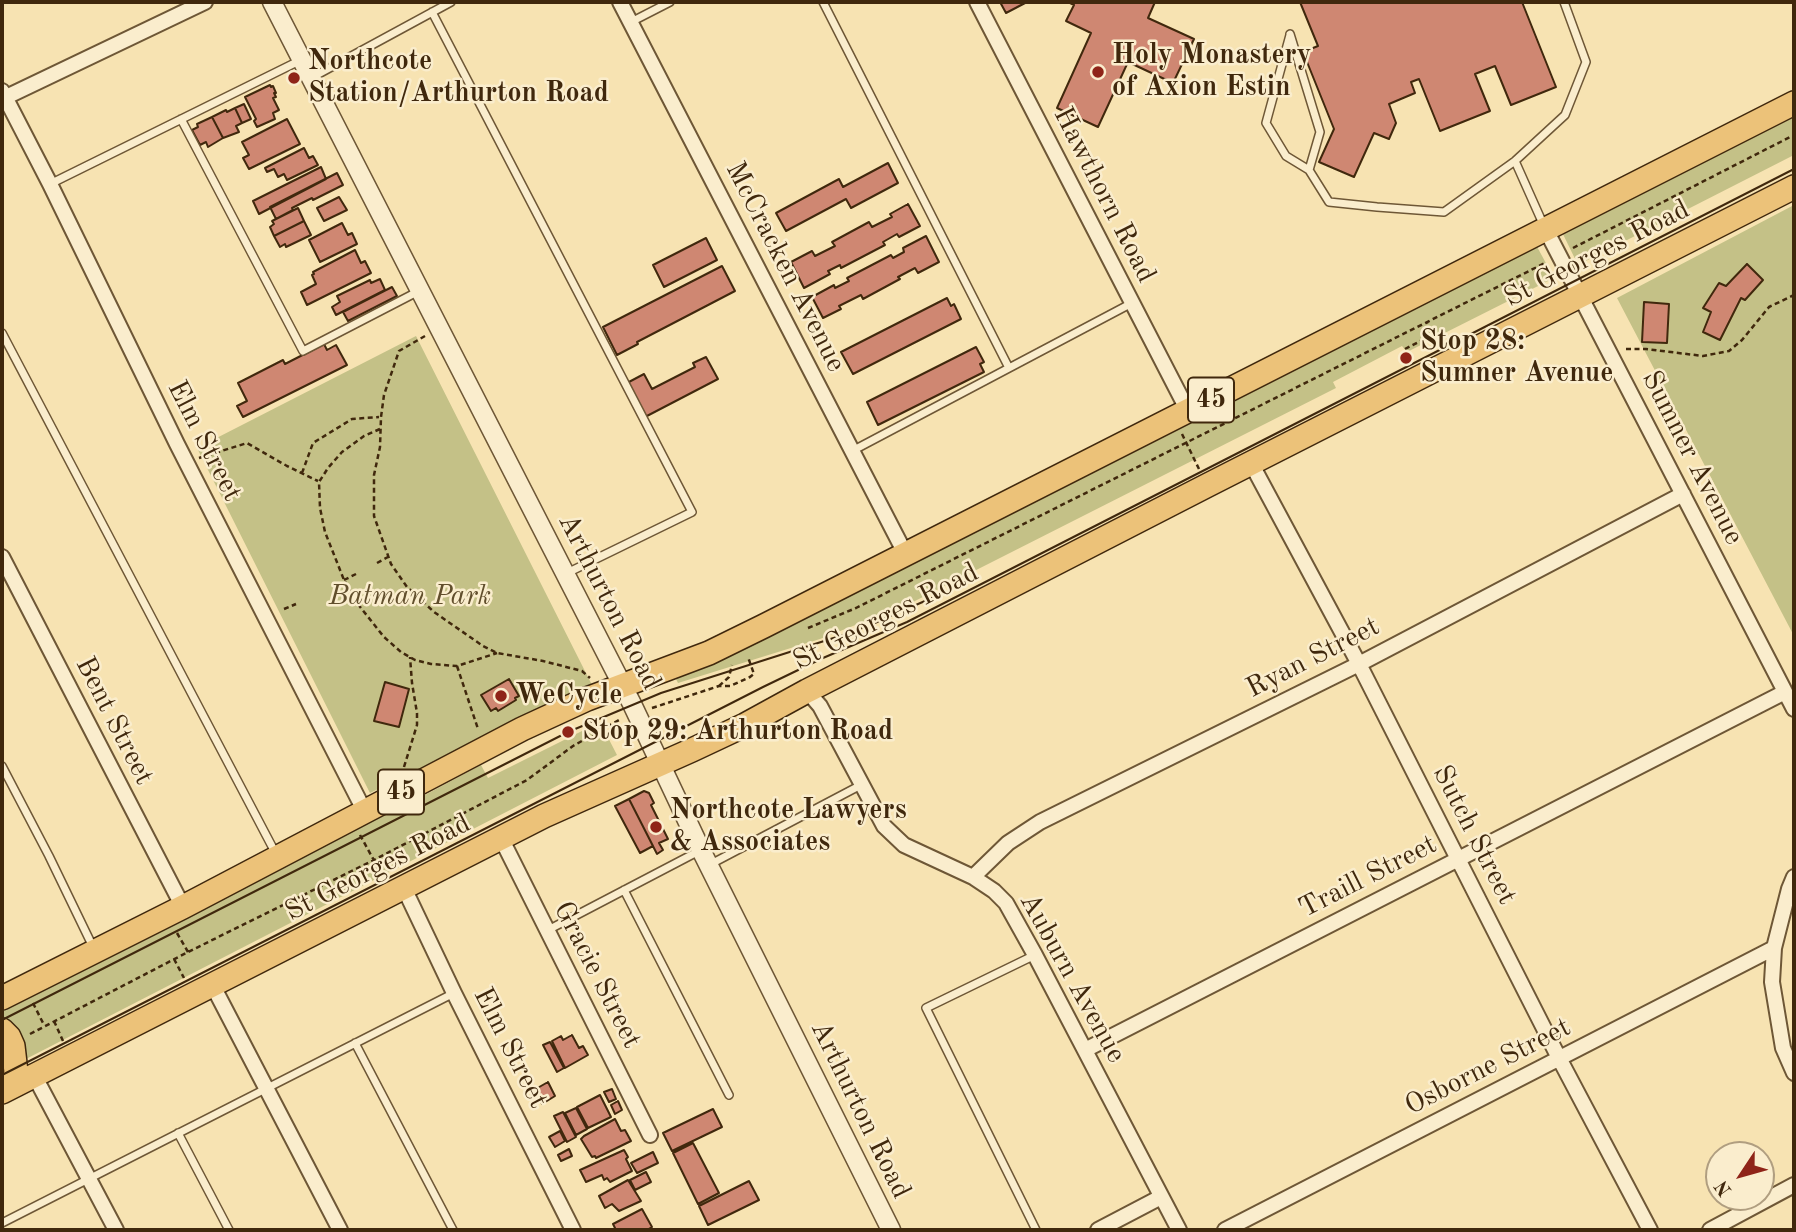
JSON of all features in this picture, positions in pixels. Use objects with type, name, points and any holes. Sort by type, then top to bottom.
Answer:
[{"type":"highway","name":"St Georges Road","points":[[2,998],[183,907],[522,729],[587,699],[709,653],[1794,103]]},
{"type":"highway","name":"St Georges Road","points":[[7,1089],[501,838],[745,725],[1208,485],[1794,187]]},
{"type":"highway","points":[[7,1036],[16,1068],[7,1089]]},
{"type":"street","points":[[3,96],[205,2]]},
{"type":"street","name":"Arthurton Road","points":[[272,2],[622,686],[891,1230]]},
{"type":"street","name":"McCracken Avenue","points":[[621,2],[906,555]]},
{"type":"street","name":"Hawthorn Road","points":[[976,2],[1132,302],[1181,415]]},
{"type":"street","name":"Elm Street","points":[[3,96],[50,184],[358,815]]},
{"type":"street","name":"Sumner Avenue","points":[[1546,230],[1794,709]]},
{"type":"street","name":"Sutch Street","points":[[1251,463],[1359,664],[1559,1058],[1650,1230]]},
{"type":"street","name":"Ryan Street","points":[[973,877],[1008,843],[1040,822],[1359,664],[1683,494]]},
{"type":"street","name":"Bent Street","points":[[2,557],[183,907]]},
{"type":"street","name":"Auburn Avenue","points":[[807,691],[820,706],[884,826],[904,845],[973,877],[1006,903],[1179,1230]]},
{"type":"street","name":"Traill Street","points":[[1085,1050],[1786,692]]},
{"type":"street","name":"Gracie Street","points":[[501,838],[650,1135]]},
{"type":"street","points":[[1794,877],[1774,948],[1772,982],[1783,1048],[1794,1073]]},
{"type":"street","name":"Elm Street","points":[[398,891],[454,993],[573,1230]]},
{"type":"street","name":"Osborne Street","points":[[1225,1230],[1774,948]]},
{"type":"street","points":[[213,986],[340,1230]]},
{"type":"street","points":[[34,1076],[116,1230]]},
{"type":"street","points":[[1710,1230],[1794,1185]]},
{"type":"street","points":[[1098,1230],[1161,1197]]},
{"type":"lane","points":[[311,78],[451,2]]},
{"type":"lane","points":[[631,22],[670,2]]},
{"type":"lane","points":[[823,2],[1009,368]]},
{"type":"lane","points":[[1309,170],[1320,132],[1290,34],[1266,123],[1286,156],[1309,170],[1329,202],[1444,212],[1514,161],[1565,116],[1586,62],[1564,2]]},
{"type":"lane","points":[[432,12],[692,513],[565,575]]},
{"type":"lane","points":[[50,184],[301,60]]},
{"type":"lane","points":[[181,119],[303,351],[419,291]]},
{"type":"lane","points":[[1514,161],[1546,230]]},
{"type":"lane","points":[[852,452],[1132,302]]},
{"type":"lane","points":[[2,333],[278,857]]},
{"type":"lane","points":[[2,766],[95,951]]},
{"type":"lane","points":[[548,930],[624,890],[705,857],[862,785]]},
{"type":"lane","points":[[624,890],[729,1095]]},
{"type":"lane","points":[[1035,955],[926,1008],[1036,1230]]},
{"type":"lane","points":[[2,1223],[454,993]]},
{"type":"lane","points":[[355,1043],[453,1230]]},
{"type":"lane","points":[[178,1133],[229,1230]]},
{"type":"path","points":[[798,631],[856,608],[1426,323],[1794,135]]},
{"type":"path","points":[[1608,350],[1646,349],[1703,356],[1730,351],[1769,307],[1794,295]]},
{"type":"path","points":[[1405,349],[1432,335],[1426,323]]},
{"type":"path","points":[[425,336],[399,351],[384,395],[380,447],[374,475],[374,516],[391,565],[407,587],[434,612],[483,646],[497,653],[582,671],[590,678]]},
{"type":"path","points":[[1181,415],[1186,442],[1208,485]]},
{"type":"path","points":[[302,473],[313,443],[352,419],[381,417]]},
{"type":"path","points":[[380,429],[363,436],[342,452],[318,482],[325,533],[344,580],[357,603],[384,637],[411,657],[431,664],[457,666],[497,653]]},
{"type":"path","points":[[186,462],[247,443],[318,482]]},
{"type":"path","points":[[377,563],[388,556]]},
{"type":"path","points":[[344,580],[356,574]]},
{"type":"path","points":[[284,609],[296,604]]},
{"type":"path","points":[[7,1036],[188,952],[374,860],[527,780],[573,746],[614,723],[753,675],[747,651]]},
{"type":"path","points":[[403,774],[417,725],[411,657]]},
{"type":"path","points":[[719,686],[729,677],[733,659]]},
{"type":"path","points":[[457,666],[480,734]]},
{"type":"path","points":[[358,815],[374,860],[398,891]]},
{"type":"green space","points":[[1794,112],[1794,155],[1578,265],[1561,230]]},
{"type":"green space","points":[[1794,205],[1794,636],[1617,298]]},
{"type":"green space","points":[[1535,243],[1554,278],[1407,352],[1402,346],[1333,382],[1336,388],[911,603],[820,639],[678,683],[676,679]]},
{"type":"green space","name":"Batman Park","points":[[416,336],[592,685],[370,793],[197,448]]},
{"type":"green space","points":[[600,722],[617,755],[24,1060],[2,1021],[2,1011],[294,861],[368,819],[399,809],[481,765],[488,778]]},
{"type":"building","points":[[1000,2],[1027,2],[1006,13]]},
{"type":"building","name":"Holy Monastery of Axion Estin","points":[[1068,2],[1155,2],[1148,18],[1194,39],[1173,83],[1128,62],[1098,127],[1057,108],[1091,33],[1066,21],[1074,5]]},
{"type":"building","points":[[1300,2],[1522,2],[1556,87],[1511,105],[1495,66],[1475,74],[1490,111],[1440,131],[1419,79],[1411,82],[1415,93],[1389,104],[1396,123],[1389,139],[1374,133],[1354,177],[1319,162],[1334,129],[1303,52],[1318,46]]},
{"type":"building","points":[[270,85],[276,93],[273,98],[279,110],[273,113],[275,119],[257,127],[245,97]]},
{"type":"building","points":[[244,104],[251,119],[242,123],[235,108]]},
{"type":"building","points":[[235,108],[242,123],[236,126],[239,132],[223,138],[212,117]]},
{"type":"building","points":[[212,117],[223,138],[208,147],[206,142],[200,145],[192,130],[198,127],[197,124]]},
{"type":"building","points":[[287,119],[300,144],[249,169],[243,158],[249,155],[242,142]]},
{"type":"building","points":[[304,148],[309,158],[313,156],[318,165],[287,180],[284,174],[278,177],[274,169],[267,172],[265,168]]},
{"type":"building","points":[[888,163],[898,183],[851,208],[846,199],[786,231],[776,213],[839,179],[843,187]]},
{"type":"building","points":[[321,167],[326,179],[259,214],[253,201]]},
{"type":"building","points":[[337,173],[343,185],[292,208],[293,210],[276,219],[270,207]]},
{"type":"building","points":[[339,197],[347,210],[324,221],[317,208]]},
{"type":"building","points":[[908,204],[920,226],[899,237],[897,234],[883,242],[885,245],[841,268],[840,265],[828,271],[830,274],[804,288],[791,262],[812,251],[815,256],[835,246],[832,242],[869,222],[872,227],[892,217],[890,214]]},
{"type":"building","points":[[298,208],[304,221],[274,236],[270,227],[274,224],[272,221]]},
{"type":"building","points":[[304,221],[311,235],[286,247],[285,244],[280,247],[274,236]]},
{"type":"building","points":[[342,223],[348,235],[352,233],[357,244],[320,262],[309,240]]},
{"type":"building","points":[[926,236],[939,262],[918,273],[915,268],[863,299],[861,295],[839,306],[841,309],[823,318],[812,297],[834,285],[835,288],[849,281],[847,278],[891,255],[893,258],[904,252],[903,248]]},
{"type":"building","points":[[706,238],[717,260],[664,287],[653,265]]},
{"type":"building","points":[[355,250],[361,263],[365,261],[371,273],[307,305],[301,292],[316,284],[313,272]]},
{"type":"building","points":[[1747,264],[1763,280],[1745,300],[1741,298],[1720,340],[1703,332],[1711,312],[1703,308],[1719,283],[1726,286]]},
{"type":"building","points":[[722,266],[735,291],[617,355],[603,327]]},
{"type":"building","points":[[380,279],[385,290],[336,315],[332,307],[340,302],[337,296],[370,280],[371,283]]},
{"type":"building","points":[[392,287],[397,296],[348,321],[343,312]]},
{"type":"building","points":[[947,298],[951,306],[954,304],[961,319],[853,374],[841,352]]},
{"type":"building","points":[[1644,302],[1669,304],[1667,343],[1642,342]]},
{"type":"building","points":[[324,344],[327,350],[336,345],[347,365],[243,417],[237,406],[247,401],[238,383],[283,360],[285,364]]},
{"type":"building","points":[[976,347],[984,362],[980,364],[984,372],[878,425],[867,402]]},
{"type":"building","points":[[706,357],[718,379],[645,417],[627,383],[644,374],[652,389],[695,367],[693,363]]},
{"type":"building","points":[[509,679],[519,696],[498,711],[496,708],[491,711],[481,695]]},
{"type":"building","points":[[385,682],[409,689],[399,727],[374,721]]},
{"type":"building","points":[[644,791],[649,793],[654,803],[651,805],[668,839],[659,843],[663,850],[657,854],[629,799]]},
{"type":"building","points":[[629,799],[653,846],[640,853],[615,806]]},
{"type":"building","points":[[572,1035],[579,1048],[583,1046],[588,1055],[565,1068],[552,1041],[561,1036],[563,1040]]},
{"type":"building","points":[[550,1042],[564,1068],[557,1072],[543,1045]]},
{"type":"building","points":[[548,1082],[555,1096],[542,1104],[534,1090]]},
{"type":"building","points":[[612,1089],[616,1099],[609,1102],[604,1092]]},
{"type":"building","points":[[600,1095],[611,1117],[588,1128],[577,1107]]},
{"type":"building","points":[[618,1101],[622,1110],[615,1114],[611,1105]]},
{"type":"building","points":[[576,1108],[587,1129],[576,1135],[565,1113]]},
{"type":"building","points":[[713,1109],[722,1127],[672,1151],[663,1133]]},
{"type":"building","points":[[563,1112],[576,1137],[567,1142],[554,1116]]},
{"type":"building","points":[[615,1119],[621,1131],[625,1130],[631,1141],[596,1158],[592,1157],[581,1139]]},
{"type":"building","points":[[560,1131],[565,1141],[555,1147],[549,1137]]},
{"type":"building","points":[[693,1143],[719,1193],[698,1204],[673,1153]]},
{"type":"building","points":[[569,1149],[572,1156],[561,1161],[558,1155]]},
{"type":"building","points":[[624,1150],[632,1171],[610,1182],[607,1178],[604,1180],[602,1175],[586,1182],[580,1170]]},
{"type":"building","points":[[653,1152],[658,1163],[637,1173],[631,1163]]},
{"type":"building","points":[[646,1172],[651,1182],[635,1190],[630,1180]]},
{"type":"building","points":[[628,1180],[641,1201],[619,1211],[612,1204],[605,1208],[599,1196]]},
{"type":"building","points":[[749,1181],[759,1200],[708,1225],[699,1206]]},
{"type":"building","points":[[642,1209],[652,1227],[647,1230],[616,1230],[613,1224]]},
{"type":"tram line","points":[[2,1075],[763,687],[907,622],[1794,169]]},
{"type":"tram line","points":[[2,1020],[568,732],[661,693],[843,635],[934,597]]},
{"type":"place","name":"Holy Monastery of Axion Estin","points":[[1098,72]]},
{"type":"place","name":"Northcote Station/Arthurton Road","points":[[294,78]]},
{"type":"place","name":"Stop 28: Sumner Avenue","points":[[1406,358]]},
{"type":"place","name":"WeCycle","points":[[501,696]]},
{"type":"place","name":"Stop 29: Arthurton Road","points":[[568,732]]},
{"type":"place","name":"Northcote Lawyers & Associates","points":[[656,827]]}]
